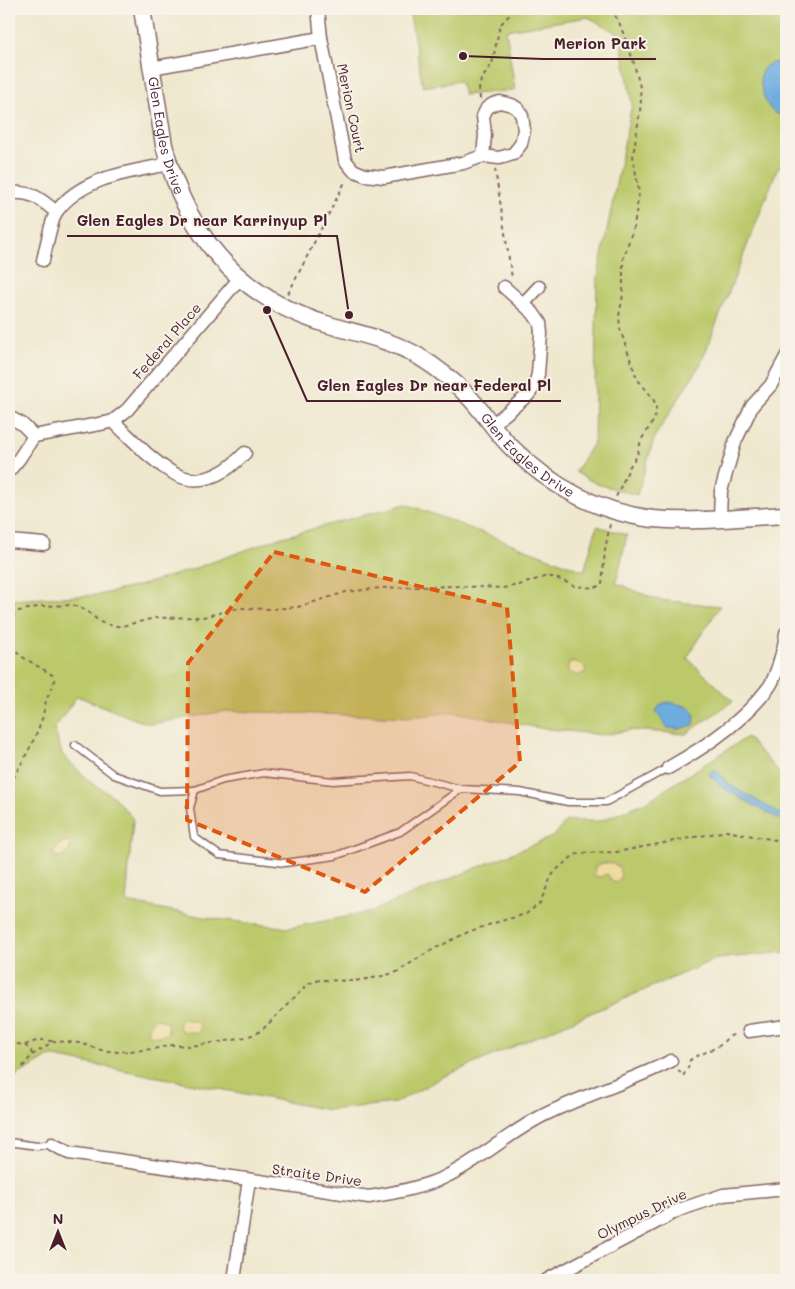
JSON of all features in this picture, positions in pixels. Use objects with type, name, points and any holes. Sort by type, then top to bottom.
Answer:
[{"type":"street","name":"Glen Eagles Drive","points":[[142,9],[169,164],[182,200],[202,236],[220,259],[240,278],[261,293],[303,316],[378,338],[418,356],[455,383],[507,443],[539,473],[573,494],[612,510],[653,518],[676,520],[786,516]]},
{"type":"street","name":"Merion Court","points":[[318,9],[321,38],[345,160],[354,170],[365,175],[384,177],[513,154],[521,144],[524,130],[522,116],[518,109],[512,105],[500,102],[487,108]]},
{"type":"street","points":[[151,68],[321,38]]},
{"type":"street","points":[[487,108],[483,116],[488,157]]},
{"type":"street","points":[[43,260],[56,212],[73,196],[92,184],[114,176],[169,164]]},
{"type":"street","points":[[9,193],[21,192],[40,198],[56,212]]},
{"type":"street","name":"Federal Place","points":[[34,436],[96,426],[113,421],[127,410],[240,278]]},
{"type":"street","points":[[492,425],[528,395],[537,380],[541,334],[540,323],[536,317],[504,287]]},
{"type":"street","points":[[523,304],[539,287]]},
{"type":"street","points":[[720,518],[720,492],[735,442],[752,406],[771,384],[786,357]]},
{"type":"street","points":[[9,416],[22,424],[34,436],[9,471]]},
{"type":"street","points":[[113,421],[127,436],[168,471],[184,478],[192,479],[212,476],[225,470],[245,453]]},
{"type":"street","points":[[9,541],[44,544]]},
{"type":"street","points":[[668,768],[695,754],[739,720],[770,686],[785,642],[786,633]]},
{"type":"street","points":[[749,1031],[786,1026]]},
{"type":"street","name":"Straite Drive","points":[[52,1144],[69,1153],[369,1196],[397,1192],[448,1176],[486,1153],[524,1126],[543,1116],[642,1076],[671,1061]]},
{"type":"street","points":[[234,1280],[249,1180]]},
{"type":"street","name":"Olympus Drive","points":[[547,1280],[679,1210],[723,1195],[786,1189]]},
{"type":"lane","points":[[75,745],[114,775],[160,790],[195,790],[223,780],[264,773],[333,781],[410,776],[462,789],[520,792],[568,802],[606,802],[668,768]]},
{"type":"lane","points":[[195,790],[190,808],[194,837],[219,855],[285,862],[335,856],[400,832],[462,789]]},
{"type":"lane","points":[[9,1142],[37,1146],[52,1144]]},
{"type":"path","points":[[487,108],[481,102],[479,87],[481,80],[492,64],[500,26],[515,9]]},
{"type":"path","points":[[9,785],[35,737],[47,699],[55,682],[54,676],[21,656],[15,648],[10,628],[14,614],[19,611],[42,606],[73,605],[87,611],[100,622],[112,626],[122,626],[155,618],[203,617],[239,608],[272,609],[298,607],[346,592],[381,588],[454,586],[503,588],[544,577],[554,577],[575,586],[595,588],[602,584],[612,510],[619,488],[637,456],[641,440],[654,420],[656,413],[656,405],[652,397],[637,379],[620,329],[619,316],[623,295],[623,259],[634,226],[640,193],[633,156],[641,104],[640,87],[633,60],[619,22],[611,9]]},
{"type":"path","points":[[488,157],[512,279],[504,287]]},
{"type":"path","points":[[286,298],[348,177],[354,170]]},
{"type":"path","points":[[24,1045],[39,1040],[54,1041],[80,1043],[101,1050],[118,1052],[153,1049],[173,1044],[190,1046],[243,1039],[256,1034],[264,1028],[308,984],[320,980],[354,981],[379,978],[397,972],[413,960],[468,932],[494,922],[526,914],[540,902],[555,871],[573,856],[580,853],[617,852],[720,832],[740,833],[767,840],[775,840],[786,832]]},
{"type":"path","points":[[671,1061],[683,1076],[690,1060],[700,1053],[718,1046],[729,1035],[749,1031]]},
{"type":"path","points":[[20,1070],[32,1055],[54,1041]]},
{"type":"path","points":[[9,1042],[24,1045],[31,1051],[32,1055]]},
{"type":"highlighted area","points":[[274,552],[507,607],[520,762],[365,892],[187,820],[188,663]]},
{"type":"green space","points":[[409,9],[786,9],[786,169],[778,167],[701,363],[655,436],[637,495],[597,484],[575,472],[594,442],[597,281],[632,104],[620,35],[588,17],[506,30],[515,90],[464,95],[460,81],[423,87]]},
{"type":"green space","points":[[406,504],[584,571],[597,526],[627,535],[616,583],[658,600],[720,606],[687,658],[733,701],[686,734],[630,730],[603,735],[540,728],[454,712],[411,717],[226,711],[152,724],[77,696],[54,729],[62,754],[91,783],[113,796],[133,819],[126,902],[209,918],[289,928],[370,912],[554,836],[566,821],[600,821],[646,802],[747,737],[786,780],[786,952],[716,959],[443,1077],[395,1103],[328,1110],[50,1056],[9,1080],[9,600],[98,595],[142,585],[279,538]]},
{"type":"sand","points":[[572,662],[583,665],[586,669],[584,673],[578,676],[568,672],[568,664]]},
{"type":"sand","points":[[66,841],[71,845],[69,851],[63,857],[57,857],[53,854],[58,846]]},
{"type":"sand","points":[[602,863],[612,863],[619,867],[621,876],[618,882],[612,881],[607,874],[600,877],[594,874],[595,867]]},
{"type":"sand","points":[[156,1018],[167,1022],[168,1033],[158,1036],[149,1034],[150,1025]]},
{"type":"sand","points":[[183,1019],[198,1022],[200,1030],[197,1033],[181,1031],[178,1024]]},
{"type":"water","points":[[786,61],[786,117],[775,113],[769,107],[760,79],[763,69],[767,66],[772,63]]},
{"type":"water","points":[[669,702],[689,707],[695,715],[694,725],[679,729],[667,728],[656,711],[661,704]]},
{"type":"water","points":[[713,769],[728,784],[786,817],[786,823],[723,788],[709,774]]},
{"type":"place","name":"Merion Park","points":[[463,56]]},
{"type":"place","name":"Glen Eagles Dr near Federal Pl","points":[[267,310]]},
{"type":"place","name":"Glen Eagles Dr near Karrinyup Pl","points":[[349,315]]}]
